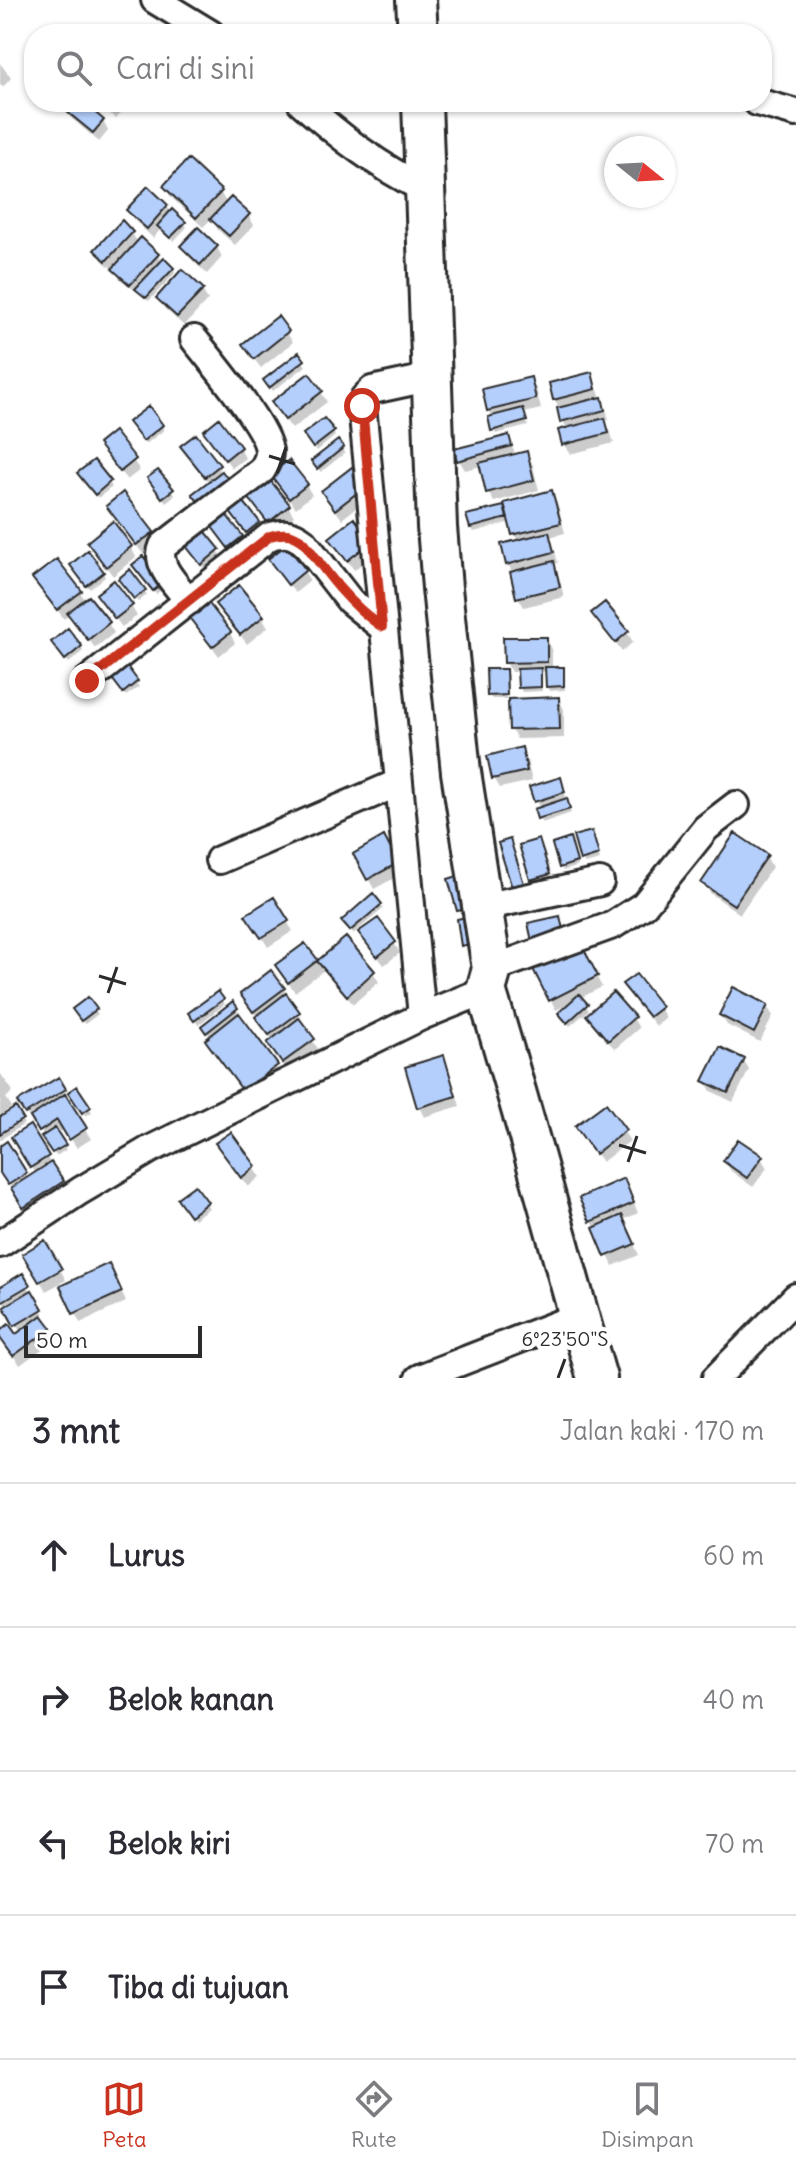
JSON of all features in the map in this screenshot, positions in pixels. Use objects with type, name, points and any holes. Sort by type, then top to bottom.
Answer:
[{"type":"street","points":[[155,0],[195,24]]},
{"type":"street","points":[[416,0],[417,24]]},
{"type":"street","points":[[772,106],[796,113]]},
{"type":"street","points":[[312,112],[333,132],[390,172],[426,190]]},
{"type":"street","points":[[422,112],[437,527],[461,772],[483,907],[489,979],[597,1378]]},
{"type":"street","points":[[189,601],[161,564],[159,555],[163,546],[262,470],[269,451],[268,443],[249,410],[194,339]]},
{"type":"street","points":[[422,1016],[362,406],[364,398],[372,390],[432,377]]},
{"type":"street","points":[[87,681],[270,536],[286,533],[304,542],[350,601],[382,627]]},
{"type":"street","points":[[219,860],[398,783]]},
{"type":"street","points":[[0,1244],[149,1150],[422,1016],[489,979],[613,925],[644,905],[706,828],[736,805]]},
{"type":"street","points":[[483,907],[600,882]]},
{"type":"street","points":[[716,1378],[796,1297]]},
{"type":"street","points":[[419,1378],[579,1316]]},
{"type":"building","points":[[67,112],[95,112],[104,120],[93,133]]},
{"type":"building","points":[[188,159],[222,191],[196,218],[163,186]]},
{"type":"building","points":[[148,186],[168,205],[147,229],[126,210]]},
{"type":"building","points":[[231,197],[250,214],[229,236],[210,219]]},
{"type":"building","points":[[172,209],[186,222],[170,238],[157,226]]},
{"type":"building","points":[[122,220],[133,232],[106,261],[94,250]]},
{"type":"building","points":[[198,227],[218,246],[200,265],[180,246]]},
{"type":"building","points":[[141,237],[159,254],[130,285],[112,269]]},
{"type":"building","points":[[164,258],[174,268],[146,298],[135,289]]},
{"type":"building","points":[[182,269],[204,289],[177,317],[156,298]]},
{"type":"building","points":[[278,316],[289,331],[254,359],[242,344]]},
{"type":"building","points":[[299,352],[305,360],[269,388],[263,380]]},
{"type":"building","points":[[592,372],[596,389],[553,400],[549,383]]},
{"type":"building","points":[[309,373],[323,391],[285,420],[271,402]]},
{"type":"building","points":[[531,377],[536,399],[487,411],[482,389]]},
{"type":"building","points":[[602,397],[605,410],[560,422],[557,408]]},
{"type":"building","points":[[149,406],[163,425],[143,441],[128,422]]},
{"type":"building","points":[[523,408],[527,421],[491,431],[488,417]]},
{"type":"building","points":[[219,418],[241,447],[225,460],[203,431]]},
{"type":"building","points":[[324,418],[335,431],[313,448],[303,434]]},
{"type":"building","points":[[605,418],[609,433],[562,445],[558,430]]},
{"type":"building","points":[[114,431],[136,459],[120,472],[98,444]]},
{"type":"building","points":[[196,434],[220,465],[205,477],[180,446]]},
{"type":"building","points":[[509,435],[512,446],[457,461],[454,449]]},
{"type":"building","points":[[338,440],[344,447],[317,469],[311,461]]},
{"type":"building","points":[[527,451],[534,480],[486,493],[479,463]]},
{"type":"building","points":[[94,460],[111,481],[95,495],[77,473]]},
{"type":"building","points":[[289,460],[308,484],[289,499],[270,474]]},
{"type":"building","points":[[352,467],[367,485],[335,510],[321,491]]},
{"type":"building","points":[[158,470],[174,489],[162,498],[147,478]]},
{"type":"building","points":[[222,471],[230,482],[201,505],[192,494]]},
{"type":"building","points":[[270,480],[290,505],[268,523],[248,497]]},
{"type":"building","points":[[552,490],[561,523],[512,535],[504,503]]},
{"type":"building","points":[[123,492],[154,532],[136,545],[106,506]]},
{"type":"building","points":[[239,496],[260,522],[246,533],[226,507]]},
{"type":"building","points":[[504,506],[507,518],[470,528],[466,515]]},
{"type":"building","points":[[224,512],[243,536],[228,548],[209,523]]},
{"type":"building","points":[[354,518],[372,541],[347,561],[329,538]]},
{"type":"building","points":[[113,521],[132,546],[106,567],[87,542]]},
{"type":"building","points":[[197,521],[220,549],[201,565],[178,536]]},
{"type":"building","points":[[549,532],[554,552],[506,565],[501,544]]},
{"type":"building","points":[[286,545],[306,570],[288,585],[268,559]]},
{"type":"building","points":[[88,550],[104,572],[86,586],[70,565]]},
{"type":"building","points":[[143,556],[164,582],[153,591],[132,565]]},
{"type":"building","points":[[57,559],[82,591],[57,610],[32,578]]},
{"type":"building","points":[[554,561],[560,587],[516,598],[510,572]]},
{"type":"building","points":[[130,569],[146,590],[134,599],[118,579]]},
{"type":"building","points":[[114,580],[133,605],[115,619],[96,594]]},
{"type":"building","points":[[239,585],[264,616],[240,635],[215,604]]},
{"type":"building","points":[[89,596],[110,622],[88,640],[67,613]]},
{"type":"building","points":[[207,601],[231,632],[212,647],[188,616]]},
{"type":"building","points":[[605,602],[629,631],[615,643],[591,613]]},
{"type":"building","points":[[68,628],[82,646],[65,660],[51,642]]},
{"type":"building","points":[[503,637],[547,637],[547,662],[504,663]]},
{"type":"building","points":[[123,661],[138,681],[123,693],[107,672]]},
{"type":"building","points":[[545,667],[564,667],[564,686],[546,687]]},
{"type":"building","points":[[541,668],[541,687],[518,688],[517,669]]},
{"type":"building","points":[[486,669],[506,669],[507,695],[487,696]]},
{"type":"building","points":[[559,697],[560,729],[509,730],[508,699]]},
{"type":"building","points":[[522,747],[527,771],[492,779],[487,756]]},
{"type":"building","points":[[561,777],[565,792],[534,802],[529,787]]},
{"type":"building","points":[[567,798],[570,809],[537,819],[534,809]]},
{"type":"building","points":[[592,831],[599,855],[580,861],[573,836]]},
{"type":"building","points":[[735,833],[768,855],[734,905],[701,883]]},
{"type":"building","points":[[384,836],[398,863],[367,880],[353,854]]},
{"type":"building","points":[[570,838],[577,862],[559,868],[552,844]]},
{"type":"building","points":[[510,839],[525,887],[513,891],[498,843]]},
{"type":"building","points":[[539,839],[550,874],[530,880],[519,845]]},
{"type":"building","points":[[458,876],[467,909],[457,911],[448,879]]},
{"type":"building","points":[[373,893],[382,904],[350,931],[341,921]]},
{"type":"building","points":[[274,897],[289,921],[261,938],[245,915]]},
{"type":"building","points":[[470,916],[474,943],[461,946],[457,919]]},
{"type":"building","points":[[560,916],[565,939],[533,946],[528,923]]},
{"type":"building","points":[[378,918],[396,942],[377,957],[358,932]]},
{"type":"building","points":[[346,937],[375,971],[347,996],[317,961]]},
{"type":"building","points":[[305,943],[318,960],[288,983],[275,965]]},
{"type":"building","points":[[581,944],[598,976],[549,1001],[533,969]]},
{"type":"building","points":[[271,970],[285,988],[253,1012],[240,994]]},
{"type":"building","points":[[636,974],[662,1007],[649,1017],[622,984]]},
{"type":"building","points":[[733,987],[768,1005],[754,1033],[719,1015]]},
{"type":"building","points":[[218,991],[224,999],[194,1021],[188,1013]]},
{"type":"building","points":[[613,992],[635,1017],[608,1041],[586,1015]]},
{"type":"building","points":[[286,993],[300,1012],[269,1035],[255,1017]]},
{"type":"building","points":[[579,994],[588,1004],[567,1023],[558,1013]]},
{"type":"building","points":[[88,997],[97,1009],[81,1021],[72,1009]]},
{"type":"building","points":[[233,1001],[238,1008],[206,1033],[201,1026]]},
{"type":"building","points":[[239,1013],[278,1065],[243,1091],[205,1040]]},
{"type":"building","points":[[299,1018],[315,1039],[282,1063],[267,1043]]},
{"type":"building","points":[[720,1047],[745,1059],[728,1093],[703,1081]]},
{"type":"building","points":[[444,1055],[456,1096],[417,1108],[405,1067]]},
{"type":"building","points":[[59,1077],[66,1089],[25,1114],[17,1102]]},
{"type":"building","points":[[77,1086],[91,1107],[82,1113],[68,1092]]},
{"type":"building","points":[[65,1094],[87,1128],[69,1140],[57,1120],[39,1132],[30,1117]]},
{"type":"building","points":[[606,1103],[626,1130],[595,1154],[575,1126]]},
{"type":"building","points":[[16,1107],[23,1119],[0,1134],[0,1117]]},
{"type":"building","points":[[30,1125],[49,1156],[30,1168],[11,1137]]},
{"type":"building","points":[[55,1128],[66,1145],[52,1153],[41,1137]]},
{"type":"building","points":[[231,1132],[256,1166],[241,1178],[215,1143]]},
{"type":"building","points":[[738,1139],[763,1156],[747,1178],[723,1161]]},
{"type":"building","points":[[7,1141],[27,1173],[8,1185],[0,1173],[0,1146]]},
{"type":"building","points":[[51,1162],[64,1181],[23,1208],[11,1188]]},
{"type":"building","points":[[624,1178],[634,1203],[590,1222],[579,1198]]},
{"type":"building","points":[[195,1185],[208,1202],[190,1216],[177,1198]]},
{"type":"building","points":[[622,1215],[635,1244],[605,1257],[593,1228]]},
{"type":"building","points":[[45,1240],[62,1269],[39,1282],[22,1254]]},
{"type":"building","points":[[109,1263],[122,1292],[73,1314],[60,1286]]},
{"type":"building","points":[[23,1273],[30,1285],[1,1302],[0,1287]]},
{"type":"building","points":[[32,1290],[43,1309],[14,1326],[4,1307]]},
{"type":"building","points":[[42,1315],[52,1328],[13,1356],[0,1338],[0,1331],[9,1324],[16,1334]]},
{"type":"route","points":[[87,681],[270,536],[279,534],[294,535],[304,542],[350,601],[382,627],[362,406]]}]
